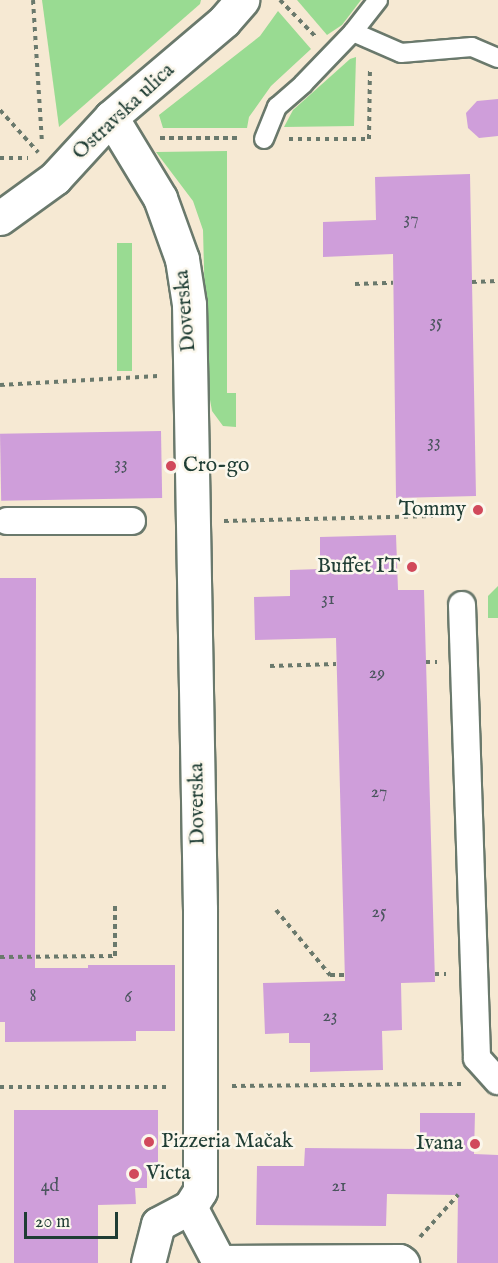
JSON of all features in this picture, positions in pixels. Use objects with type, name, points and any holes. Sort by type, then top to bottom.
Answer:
[{"type":"street","name":"Ostravska ulica","points":[[0,218],[56,178],[111,117],[225,21],[242,0]]},
{"type":"street","name":"Doverska","points":[[111,117],[160,198],[182,259],[189,304],[201,1086],[200,1191],[190,1207]]},
{"type":"street","points":[[7,521],[132,521]]},
{"type":"street","points":[[462,605],[477,1058],[498,1081]]},
{"type":"street","points":[[148,1263],[158,1224],[190,1207],[219,1262],[401,1262]]},
{"type":"lane","points":[[264,139],[277,107],[353,32],[378,0]]},
{"type":"lane","points":[[353,32],[401,53],[472,47],[498,58]]},
{"type":"path","points":[[0,110],[43,158],[33,0]]},
{"type":"path","points":[[280,0],[332,53]]},
{"type":"path","points":[[264,139],[369,139],[370,39]]},
{"type":"path","points":[[173,138],[241,138]]},
{"type":"path","points":[[472,282],[498,281]]},
{"type":"path","points":[[355,284],[393,283]]},
{"type":"path","points":[[0,384],[190,375]]},
{"type":"path","points":[[194,521],[434,516]]},
{"type":"path","points":[[270,666],[336,664]]},
{"type":"path","points":[[0,957],[115,956],[115,903]]},
{"type":"path","points":[[276,910],[330,975],[345,975]]},
{"type":"path","points":[[0,1087],[462,1084]]},
{"type":"path","points":[[401,1262],[458,1195]]},
{"type":"green space","points":[[42,0],[201,0],[200,4],[59,127]]},
{"type":"green space","points":[[297,0],[361,0],[342,25],[327,35]]},
{"type":"green space","points":[[278,11],[311,49],[271,86],[249,117],[247,128],[163,128],[159,115],[260,36]]},
{"type":"green space","points":[[356,57],[354,126],[284,127],[293,110],[350,59]]},
{"type":"green space","points":[[227,151],[227,393],[236,393],[236,427],[223,426],[212,411],[207,383],[203,230],[193,201],[156,152]]},
{"type":"green space","points":[[117,243],[132,243],[132,371],[117,371]]},
{"type":"green space","points":[[498,586],[498,618],[488,618],[488,596]]},
{"type":"building","points":[[498,99],[498,136],[479,138],[468,128],[466,113],[477,101]]},
{"type":"building","points":[[470,174],[476,496],[396,498],[393,254],[323,257],[323,222],[376,220],[375,177]]},
{"type":"building","points":[[161,431],[162,498],[1,501],[0,434]]},
{"type":"building","points":[[396,535],[398,590],[424,590],[435,982],[401,983],[402,1030],[382,1031],[383,1070],[310,1072],[310,1043],[289,1043],[289,1033],[265,1034],[263,983],[345,981],[336,638],[255,640],[254,597],[290,596],[290,570],[320,569],[320,537]]},
{"type":"building","points":[[0,578],[36,578],[35,968],[88,968],[88,965],[175,965],[175,1031],[136,1031],[136,1041],[5,1042],[5,1022],[0,1022]]},
{"type":"building","points":[[14,1110],[158,1110],[158,1171],[147,1171],[147,1188],[135,1188],[136,1204],[98,1205],[98,1263],[14,1263]]},
{"type":"building","points":[[420,1113],[475,1113],[474,1154],[498,1155],[498,1263],[457,1263],[458,1195],[387,1194],[386,1226],[256,1225],[257,1166],[304,1166],[305,1148],[420,1149]]},
{"type":"place","name":"Cro-go","points":[[171,466]]},
{"type":"place","name":"Tommy","points":[[478,510]]},
{"type":"place","name":"Buffet IT","points":[[412,567]]},
{"type":"place","name":"Pizzeria Mačak","points":[[149,1142]]},
{"type":"place","name":"Ivana","points":[[475,1144]]},
{"type":"place","name":"Victa","points":[[134,1174]]}]
